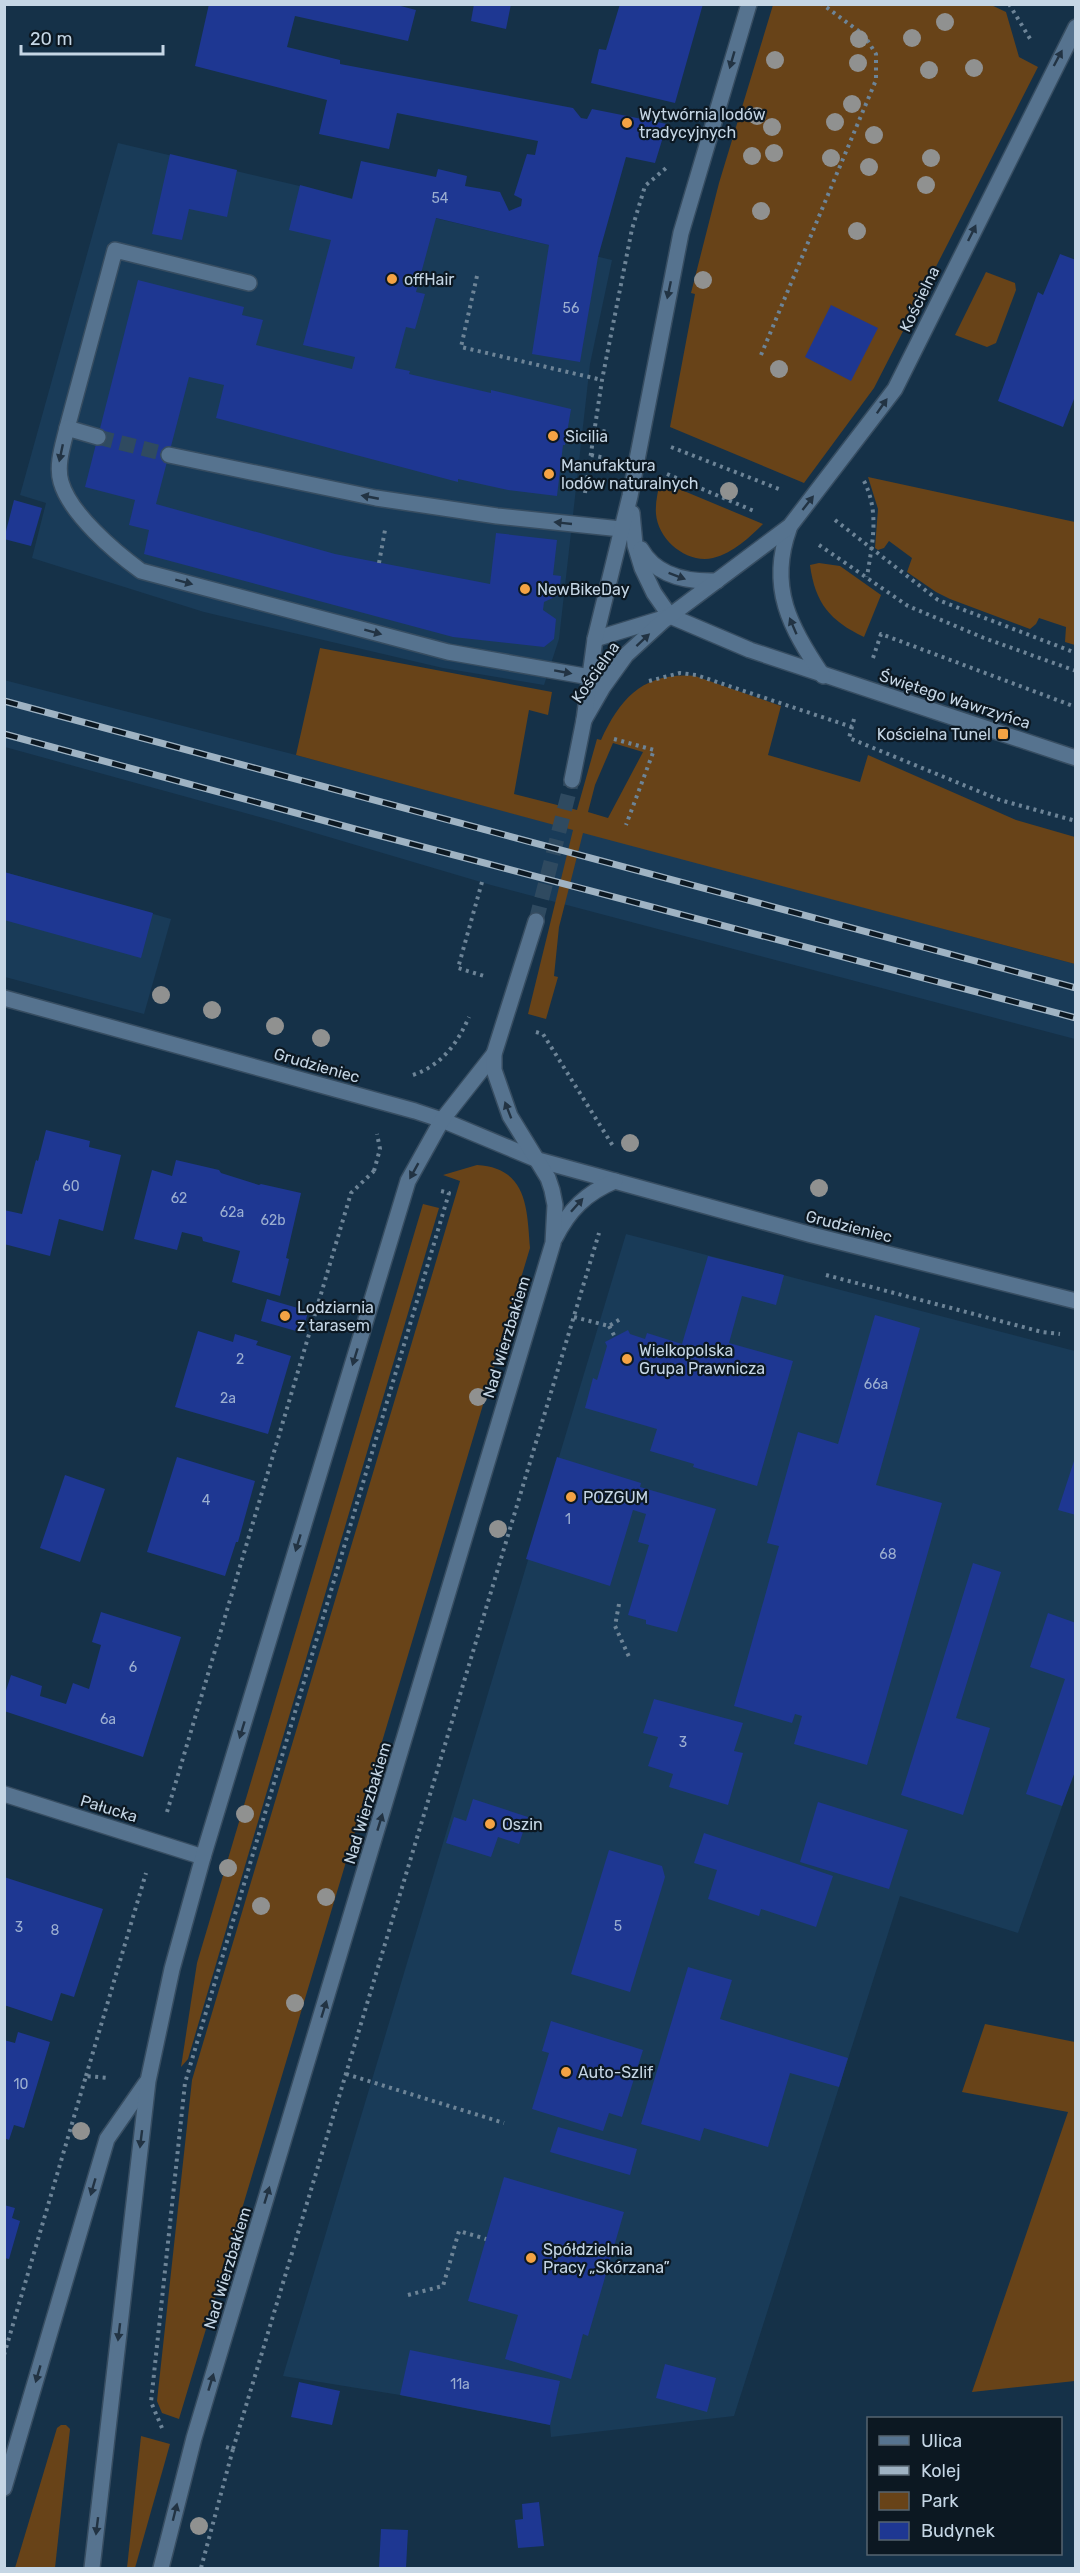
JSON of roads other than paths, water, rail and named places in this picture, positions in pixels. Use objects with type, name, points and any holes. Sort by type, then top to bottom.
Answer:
[{"type":"street","name":"Kościelna","points":[[584,720],[595,639],[630,496],[681,233],[749,4]]},
{"type":"street","name":"Kościelna","points":[[584,720],[603,687],[626,656],[670,616],[790,526],[895,389],[1076,27]]},
{"type":"street","points":[[249,283],[115,250],[59,464],[61,483],[77,511],[114,551],[141,571],[448,652],[590,677]]},
{"type":"street","points":[[67,428],[98,437]]},
{"type":"street","points":[[169,455],[376,498],[497,516],[621,529]]},
{"type":"street","points":[[595,639],[646,621],[670,616],[658,600],[642,568],[635,545],[630,496]]},
{"type":"street","points":[[632,513],[638,541],[649,560],[674,576],[700,582],[717,581]]},
{"type":"street","points":[[790,526],[782,549],[779,572],[781,588],[785,605],[802,646],[823,676]]},
{"type":"street","name":"Świętego Wawrzyńca","points":[[670,616],[750,650],[823,676],[1076,758]]},
{"type":"street","points":[[572,780],[584,720]]},
{"type":"street","name":"Nad Wierzbakiem","points":[[161,2568],[194,2438],[553,1243],[555,1205],[548,1178],[510,1116],[494,1070],[494,1054],[536,921]]},
{"type":"street","name":"Grudzieniec","points":[[4,998],[442,1120],[538,1160],[812,1236],[1076,1301]]},
{"type":"street","name":"Nad Wierzbakiem","points":[[92,2568],[148,2080],[172,1969],[203,1857],[408,1181],[442,1120],[494,1054]]},
{"type":"street","points":[[553,1243],[562,1225],[584,1198],[593,1190],[615,1181]]},
{"type":"street","name":"Pałucka","points":[[4,1794],[203,1857]]},
{"type":"street","name":"Nad Wierzbakiem","points":[[4,2488],[107,2139],[148,2080]]},
{"type":"tunnel","points":[[98,437],[169,455]]},
{"type":"tunnel","points":[[536,921],[572,780]]},
{"type":"railway","points":[[4,701],[1076,988]]},
{"type":"railway","points":[[4,734],[366,832],[1076,1018]]},
{"type":"place","name":"Wytwórnia lodów tradycyjnych","points":[[627,123]]},
{"type":"place","name":"offHair","points":[[392,279]]},
{"type":"place","name":"Sicilia","points":[[553,436]]},
{"type":"place","name":"Manufaktura lodów naturalnych","points":[[549,474]]},
{"type":"place","name":"NewBikeDay","points":[[525,589]]},
{"type":"place","name":"Kościelna Tunel","points":[[1003,734]]},
{"type":"place","name":"Lodziarnia z tarasem","points":[[285,1316]]},
{"type":"place","name":"Wielkopolska Grupa Prawnicza","points":[[627,1359]]},
{"type":"place","name":"POZGUM","points":[[571,1497]]},
{"type":"place","name":"Oszin","points":[[490,1824]]},
{"type":"place","name":"Auto-Szlif","points":[[566,2072]]},
{"type":"place","name":"Spółdzielnia Pracy „Skórzana”","points":[[531,2258]]}]
